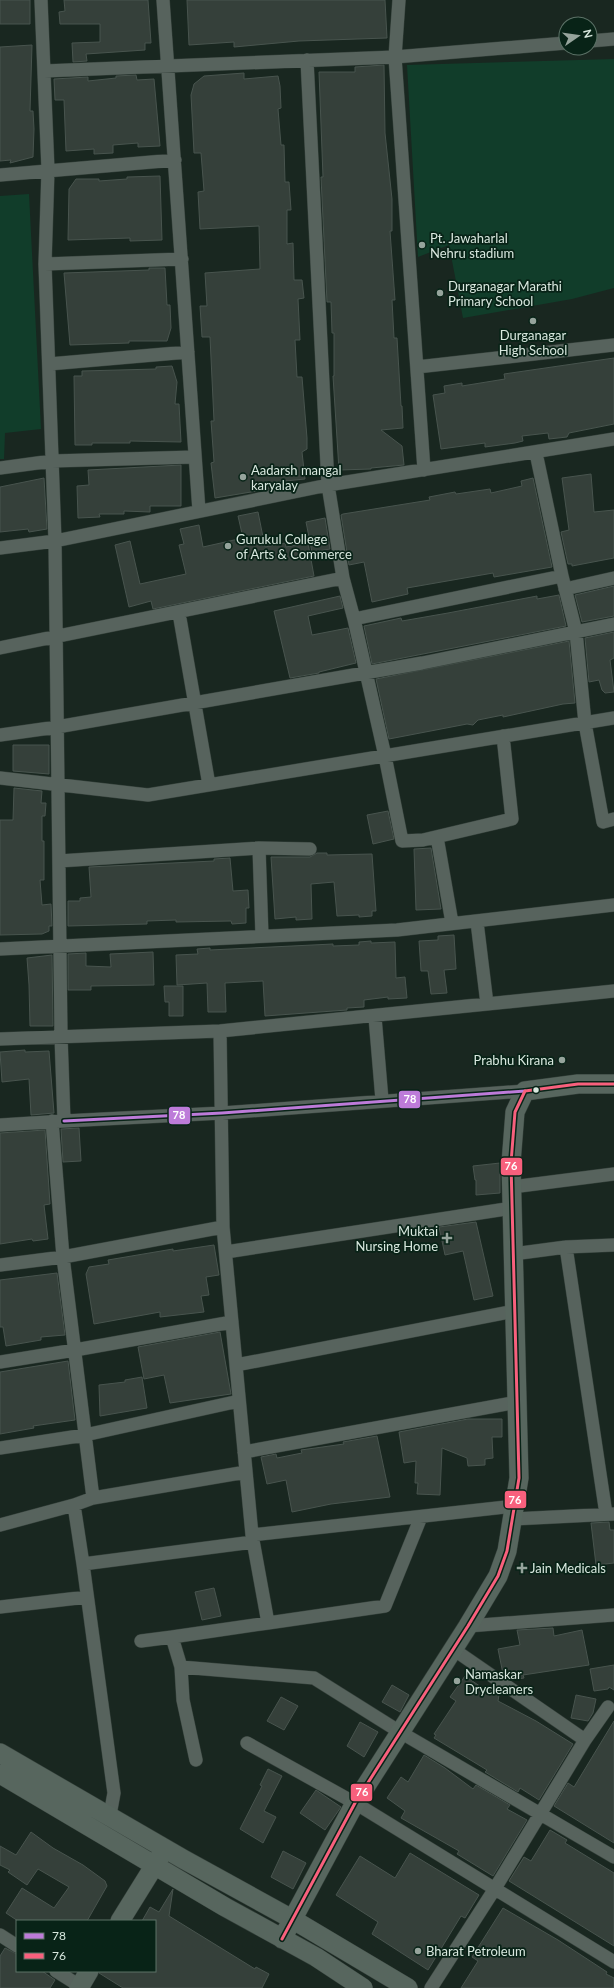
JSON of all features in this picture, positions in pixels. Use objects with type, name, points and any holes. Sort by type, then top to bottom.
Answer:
[{"type":"main road","points":[[282,1939],[355,1803],[468,1626],[498,1576],[507,1551],[514,1513],[518,1478],[511,1163],[515,1112],[525,1091],[578,1084],[614,1084]]},
{"type":"main road","points":[[0,1753],[292,1919],[408,1988]]},
{"type":"main road","points":[[0,1774],[154,1865],[316,1957],[363,1988]]},
{"type":"main road","points":[[121,1920],[165,1848]]},
{"type":"street","points":[[41,0],[48,170],[45,264],[52,460],[56,637],[61,1036],[58,1121],[63,1257],[94,1498]]},
{"type":"street","points":[[163,0],[199,511]]},
{"type":"street","points":[[399,0],[395,57],[424,470]]},
{"type":"street","points":[[598,40],[614,39]]},
{"type":"street","points":[[44,71],[395,57],[558,44]]},
{"type":"street","points":[[307,60],[328,485],[343,578],[354,619],[385,756],[402,841],[423,840],[512,819],[502,736]]},
{"type":"street","points":[[0,175],[175,160]]},
{"type":"street","points":[[45,264],[182,259]]},
{"type":"street","points":[[417,366],[614,345]]},
{"type":"street","points":[[49,364],[188,352]]},
{"type":"street","points":[[0,548],[54,541],[328,485],[614,440]]},
{"type":"street","points":[[536,453],[576,632],[585,722],[603,822],[614,819]]},
{"type":"street","points":[[0,468],[52,460],[194,457]]},
{"type":"street","points":[[0,648],[179,613],[343,578]]},
{"type":"street","points":[[354,619],[564,583],[614,578]]},
{"type":"street","points":[[179,613],[209,785]]},
{"type":"street","points":[[0,735],[57,727],[365,673],[614,624]]},
{"type":"street","points":[[0,778],[58,786],[148,795],[614,718]]},
{"type":"street","points":[[438,837],[452,923]]},
{"type":"street","points":[[59,861],[259,848],[310,849]]},
{"type":"street","points":[[259,848],[262,936]]},
{"type":"street","points":[[0,949],[397,930],[452,923],[477,922],[614,905]]},
{"type":"street","points":[[477,922],[487,1004]]},
{"type":"street","points":[[0,1039],[220,1031],[375,1017],[614,991]]},
{"type":"street","points":[[375,1017],[382,1100]]},
{"type":"street","points":[[220,1031],[223,1226],[252,1538],[268,1623]]},
{"type":"street","points":[[0,1124],[222,1113],[382,1100],[525,1091]]},
{"type":"street","points":[[512,1187],[614,1174]]},
{"type":"street","points":[[226,1252],[512,1208]]},
{"type":"street","points":[[0,1265],[63,1257],[223,1226]]},
{"type":"street","points":[[513,1254],[566,1247],[614,1245]]},
{"type":"street","points":[[83,1564],[252,1538],[421,1517],[514,1513],[610,1514],[566,1247]]},
{"type":"street","points":[[236,1365],[515,1311]]},
{"type":"street","points":[[0,1362],[232,1322]]},
{"type":"street","points":[[0,1448],[86,1435],[240,1402]]},
{"type":"street","points":[[244,1452],[517,1402]]},
{"type":"street","points":[[0,1525],[74,1505],[94,1498],[246,1472]]},
{"type":"street","points":[[74,1505],[88,1597],[114,1793],[110,1815]]},
{"type":"street","points":[[141,1641],[385,1606],[421,1517]]},
{"type":"street","points":[[0,1607],[88,1597]]},
{"type":"street","points":[[468,1626],[614,1614]]},
{"type":"street","points":[[172,1637],[181,1667],[183,1700],[196,1760]]},
{"type":"street","points":[[453,1649],[585,1740]]},
{"type":"street","points":[[181,1667],[314,1678],[400,1732],[613,1855]]},
{"type":"street","points":[[431,1988],[494,1890],[585,1740],[608,1707]]},
{"type":"street","points":[[247,1743],[355,1803],[494,1890],[614,1962]]},
{"type":"street","points":[[0,1935],[16,1945]]},
{"type":"street","points":[[58,1972],[83,1983]]},
{"type":"green space","points":[[614,59],[614,288],[572,299],[463,318],[449,245],[418,257],[407,65]]},
{"type":"green space","points":[[29,194],[41,429],[5,433],[4,459],[0,459],[0,196]]},
{"type":"building","points":[[0,0],[30,0],[30,24],[0,24]]},
{"type":"building","points":[[64,0],[148,0],[151,43],[145,43],[145,50],[86,54],[87,61],[73,62],[72,43],[100,42],[100,24],[60,24],[59,12],[65,11]]},
{"type":"building","points":[[187,0],[385,0],[387,38],[299,41],[234,47],[234,42],[189,45]]},
{"type":"building","points":[[32,45],[30,111],[33,111],[33,157],[10,163],[11,160],[0,161],[0,47]]},
{"type":"building","points":[[384,65],[385,133],[392,199],[392,231],[390,231],[395,300],[392,300],[394,338],[397,338],[403,428],[381,430],[402,446],[404,465],[371,469],[339,470],[333,376],[334,333],[332,333],[331,302],[327,302],[321,177],[323,177],[319,72],[355,72],[355,67]]},
{"type":"building","points":[[244,73],[244,79],[278,76],[280,86],[281,108],[278,109],[281,145],[284,145],[285,182],[289,182],[291,210],[287,210],[287,244],[293,243],[294,280],[302,280],[304,298],[298,299],[300,340],[295,340],[297,377],[302,377],[307,438],[307,449],[302,452],[305,479],[275,482],[275,488],[215,498],[211,463],[214,462],[211,421],[214,421],[210,337],[202,337],[200,306],[207,306],[205,273],[260,269],[259,226],[200,229],[198,192],[204,191],[201,153],[194,153],[191,95],[194,84],[204,76]]},
{"type":"building","points":[[136,75],[137,80],[154,79],[160,146],[138,147],[138,143],[113,145],[113,153],[94,154],[94,149],[66,151],[64,100],[55,100],[54,79],[88,77],[88,81],[116,78],[116,76]]},
{"type":"building","points":[[160,176],[162,240],[130,241],[130,238],[68,240],[69,189],[76,179],[99,179],[99,181],[127,179],[127,177]]},
{"type":"building","points":[[149,268],[165,268],[167,305],[170,305],[171,328],[167,341],[129,341],[129,343],[70,345],[64,273],[149,270]]},
{"type":"building","points":[[614,358],[614,424],[569,433],[567,437],[549,439],[548,433],[522,436],[523,441],[515,443],[485,447],[485,443],[441,449],[433,395],[445,393],[444,386],[462,383],[462,386],[505,379],[504,374]]},
{"type":"building","points":[[172,366],[177,382],[175,404],[179,404],[181,442],[130,441],[130,443],[92,443],[92,445],[75,445],[74,376],[82,376],[82,371],[156,369],[156,367]]},
{"type":"building","points":[[181,465],[181,506],[150,506],[150,512],[124,511],[124,514],[99,514],[100,517],[78,518],[77,486],[89,485],[88,470]]},
{"type":"building","points":[[591,474],[594,512],[614,510],[614,558],[572,566],[572,564],[568,564],[561,532],[569,530],[562,478]]},
{"type":"building","points":[[44,478],[47,529],[29,532],[28,529],[0,532],[0,487]]},
{"type":"building","points":[[533,478],[552,567],[494,577],[493,573],[407,588],[408,594],[372,602],[364,562],[349,565],[341,515],[343,514],[430,500],[429,497],[455,492],[456,494],[490,489],[491,493],[522,486],[521,481]]},
{"type":"building","points":[[258,512],[265,547],[285,543],[286,547],[308,543],[314,576],[153,609],[151,601],[129,607],[115,545],[130,541],[140,584],[186,574],[179,545],[184,544],[180,529],[199,525],[203,547],[243,538],[238,516]]},
{"type":"building","points":[[325,518],[330,549],[312,552],[306,522]]},
{"type":"building","points":[[614,586],[614,616],[582,622],[575,595]]},
{"type":"building","points":[[559,595],[566,626],[372,664],[364,626],[401,618],[402,621],[537,596],[537,599]]},
{"type":"building","points":[[340,596],[343,608],[308,616],[312,635],[348,628],[356,663],[319,673],[290,678],[274,611]]},
{"type":"building","points":[[614,632],[614,658],[610,660],[614,692],[605,693],[602,690],[599,680],[589,682],[585,638]]},
{"type":"building","points":[[569,641],[575,703],[563,704],[503,717],[503,715],[478,720],[473,725],[467,724],[389,739],[376,679]]},
{"type":"building","points":[[13,745],[49,745],[49,774],[13,771]]},
{"type":"building","points":[[14,788],[42,791],[41,803],[46,803],[45,816],[42,816],[42,841],[44,841],[44,880],[40,880],[42,905],[51,904],[52,926],[49,926],[49,931],[42,934],[0,935],[0,820],[13,820]]},
{"type":"building","points":[[388,811],[394,839],[373,844],[367,815]]},
{"type":"building","points":[[431,848],[441,909],[416,910],[414,849]]},
{"type":"building","points":[[317,853],[327,853],[327,855],[372,854],[376,911],[372,911],[372,916],[337,916],[334,882],[311,884],[312,919],[296,920],[296,917],[275,919],[271,857],[310,857]]},
{"type":"building","points":[[230,858],[233,891],[248,890],[249,908],[246,908],[246,923],[232,924],[231,921],[176,922],[176,920],[147,921],[147,924],[68,926],[68,901],[80,901],[80,898],[91,897],[89,867],[214,861],[214,859]]},
{"type":"building","points":[[454,935],[456,969],[444,970],[447,993],[431,994],[428,971],[421,971],[419,941],[438,940],[438,936]]},
{"type":"building","points":[[371,941],[371,943],[395,942],[396,978],[405,977],[407,998],[388,999],[388,997],[364,1000],[364,1007],[347,1008],[347,1010],[265,1016],[263,981],[225,983],[226,1012],[208,1012],[207,983],[177,985],[176,955],[198,954],[197,949],[210,948],[210,950],[333,944],[333,946],[359,945],[359,942]]},
{"type":"building","points":[[153,952],[154,985],[91,986],[91,990],[68,990],[68,954],[86,953],[86,966],[111,967],[110,954]]},
{"type":"building","points":[[52,955],[53,1026],[30,1026],[27,958]]},
{"type":"building","points":[[164,986],[183,986],[183,1016],[169,1016],[169,1002],[165,1002]]},
{"type":"building","points":[[25,1050],[25,1052],[49,1051],[54,1113],[31,1115],[29,1079],[2,1082],[0,1052]]},
{"type":"building","points":[[79,1128],[81,1161],[63,1162],[61,1129]]},
{"type":"building","points":[[45,1130],[50,1204],[44,1205],[48,1239],[33,1241],[32,1239],[0,1244],[0,1133]]},
{"type":"building","points":[[500,1163],[500,1193],[476,1195],[476,1180],[473,1166]]},
{"type":"building","points":[[476,1222],[493,1296],[474,1300],[463,1251],[445,1255],[439,1227]]},
{"type":"building","points":[[214,1245],[219,1275],[206,1277],[209,1295],[201,1296],[204,1312],[160,1317],[160,1312],[94,1324],[86,1274],[89,1267],[109,1264],[108,1260],[173,1249],[173,1251]]},
{"type":"building","points":[[57,1273],[65,1335],[41,1337],[41,1340],[6,1346],[3,1327],[0,1327],[0,1280]]},
{"type":"building","points":[[220,1332],[231,1394],[170,1403],[164,1375],[144,1379],[138,1347]]},
{"type":"building","points":[[68,1361],[75,1420],[33,1426],[34,1428],[0,1434],[0,1372]]},
{"type":"building","points":[[142,1377],[147,1408],[100,1416],[99,1385],[125,1382],[125,1380]]},
{"type":"building","points":[[468,1419],[502,1419],[502,1437],[492,1437],[493,1458],[485,1459],[485,1465],[468,1466],[467,1458],[442,1448],[440,1495],[417,1494],[418,1483],[415,1483],[416,1461],[404,1463],[399,1432]]},
{"type":"building","points":[[377,1436],[390,1497],[331,1504],[292,1512],[286,1480],[267,1484],[261,1457],[276,1454],[277,1458],[302,1453],[301,1450],[344,1444],[343,1442]]},
{"type":"building","points":[[609,1522],[610,1530],[614,1530],[614,1563],[596,1565],[591,1523]]},
{"type":"building","points":[[214,1588],[221,1616],[202,1620],[195,1592]]},
{"type":"building","points":[[553,1628],[554,1636],[582,1630],[589,1665],[523,1675],[524,1678],[512,1680],[503,1674],[498,1649],[520,1645],[517,1630]]},
{"type":"building","points":[[614,1665],[614,1690],[609,1687],[608,1689],[594,1691],[590,1669]]},
{"type":"building","points":[[465,1676],[484,1689],[486,1686],[499,1695],[498,1701],[536,1721],[573,1744],[539,1800],[520,1788],[518,1792],[485,1772],[487,1770],[434,1738],[436,1735],[434,1734],[456,1701],[450,1697]]},
{"type":"building","points":[[392,1685],[409,1695],[400,1712],[382,1702]]},
{"type":"building","points":[[576,1695],[596,1699],[593,1713],[588,1721],[571,1718]]},
{"type":"building","points":[[281,1697],[298,1706],[284,1730],[267,1721]]},
{"type":"building","points":[[614,1721],[614,1843],[554,1806],[568,1783],[574,1787]]},
{"type":"building","points":[[360,1722],[378,1732],[364,1757],[347,1746]]},
{"type":"building","points":[[424,1755],[445,1768],[473,1789],[476,1785],[510,1805],[507,1809],[527,1820],[493,1876],[457,1854],[459,1851],[401,1818],[405,1811],[387,1798],[401,1777],[408,1782]]},
{"type":"building","points":[[268,1769],[282,1776],[264,1811],[276,1817],[263,1843],[240,1829],[262,1786],[260,1785]]},
{"type":"building","points":[[316,1790],[341,1807],[325,1830],[300,1813]]},
{"type":"building","points":[[550,1830],[567,1840],[565,1843],[614,1873],[614,1946],[509,1881],[524,1857],[531,1861]]},
{"type":"building","points":[[31,1832],[105,1881],[107,1886],[88,1920],[16,1920],[6,1913],[22,1888],[54,1908],[69,1887],[38,1869],[27,1885],[8,1872],[10,1870],[0,1865],[0,1846],[16,1855]]},
{"type":"building","points":[[283,1851],[306,1863],[293,1889],[271,1877]]},
{"type":"building","points":[[410,1853],[479,1895],[465,1918],[461,1916],[428,1970],[372,1934],[378,1922],[336,1895],[360,1856],[395,1878]]},
{"type":"building","points":[[173,1889],[169,1916],[255,1969],[256,1967],[269,1974],[262,1988],[123,1988],[99,1973],[156,1972],[156,1920],[143,1920],[150,1907],[159,1912]]},
{"type":"building","points":[[503,1908],[558,1940],[607,1972],[606,1974],[614,1978],[614,1988],[461,1988],[478,1961],[472,1957]]},
{"type":"building","points":[[5,1948],[16,1954],[16,1972],[43,1972],[55,1980],[50,1988],[0,1988],[0,1956]]},
{"type":"transit line","name":"76","points":[[282,1939],[355,1803],[468,1626],[498,1576],[507,1551],[519,1478],[511,1163],[515,1112],[525,1091],[578,1084],[614,1084]]},
{"type":"transit line","name":"78","points":[[64,1121],[222,1113],[525,1091]]},
{"type":"place","name":"Pt. Jawaharlal Nehru stadium","points":[[422,245]]},
{"type":"place","name":"Durganagar Marathi Primary School","points":[[440,293]]},
{"type":"place","name":"Durganagar High School","points":[[533,321]]},
{"type":"place","name":"Aadarsh mangal karyalay","points":[[243,477]]},
{"type":"place","name":"Gurukul College of Arts & Commerce","points":[[228,546]]},
{"type":"place","name":"Prabhu Kirana","points":[[562,1060]]},
{"type":"place","name":"Muktai Nursing Home","points":[[447,1238]]},
{"type":"place","name":"Jain Medicals","points":[[522,1568]]},
{"type":"place","name":"Namaskar Drycleaners","points":[[457,1681]]},
{"type":"place","name":"Bharat Petroleum","points":[[418,1951]]}]
